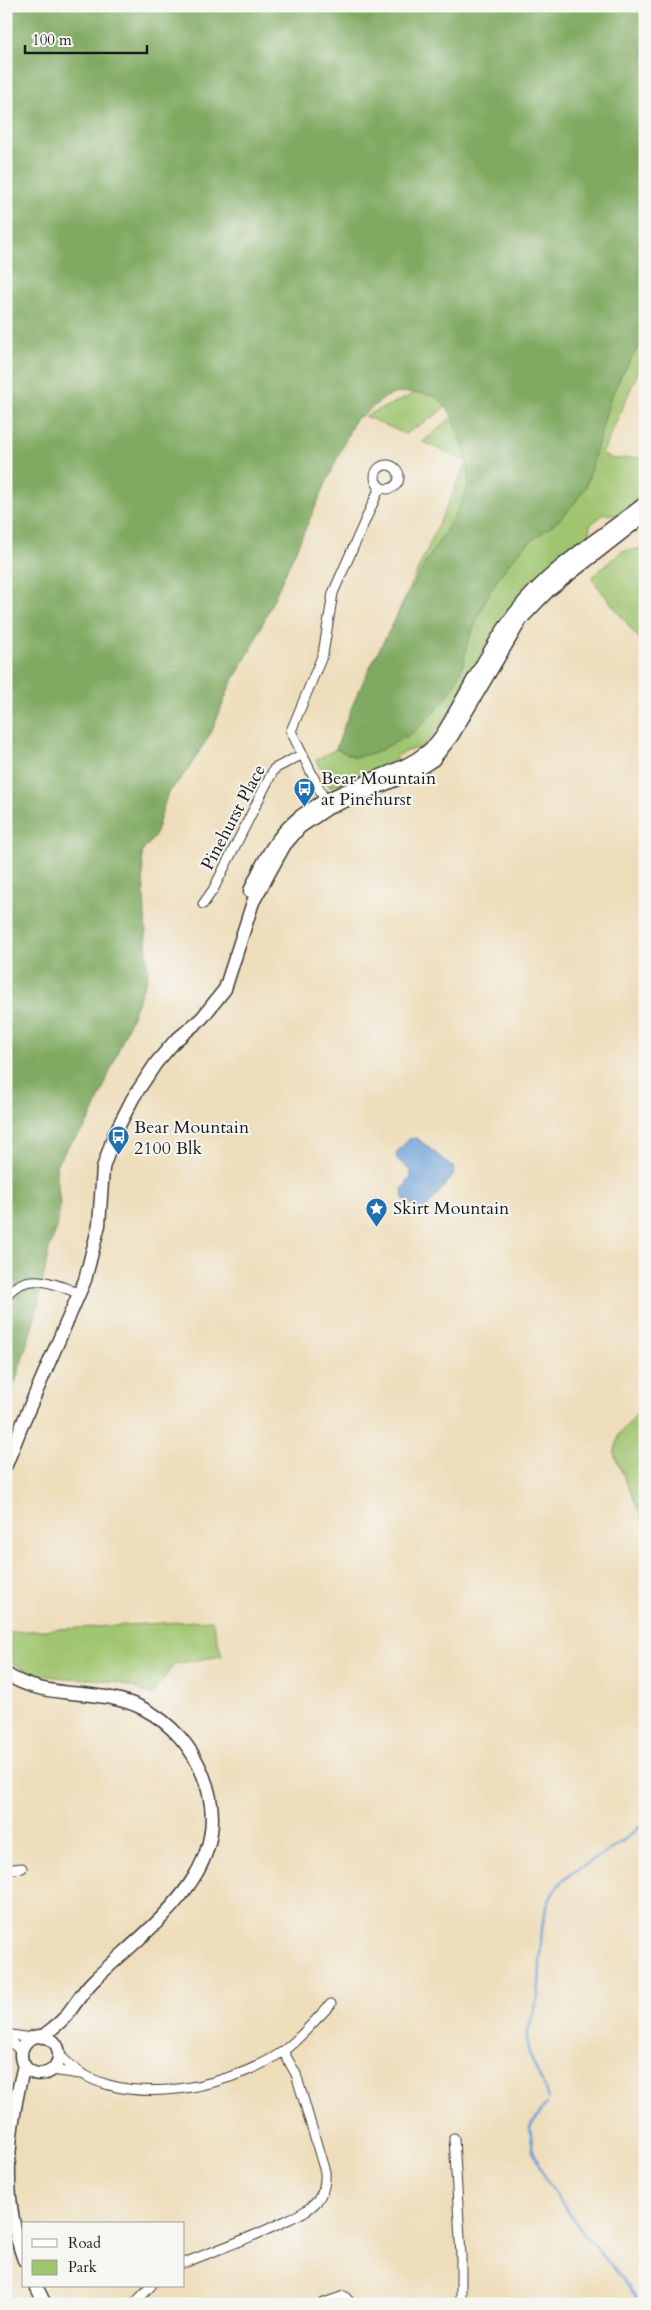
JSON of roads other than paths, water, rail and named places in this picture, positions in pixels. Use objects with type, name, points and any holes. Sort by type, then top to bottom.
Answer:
[{"type":"street","points":[[326,804],[292,737],[292,726],[324,654],[333,592],[380,487]]},
{"type":"street","points":[[326,804],[405,766],[426,752],[444,731],[507,623],[524,601],[554,574],[645,503]]},
{"type":"street","points":[[6,1465],[80,1294],[96,1244],[103,1168],[114,1135],[133,1098],[156,1062],[202,1018],[216,1001],[237,924],[262,867],[285,830],[303,813],[414,772],[433,760],[452,736],[515,628],[538,599],[645,515]]},
{"type":"street","name":"Pinehurst Place","points":[[203,904],[213,890],[274,769],[301,755]]},
{"type":"street","points":[[6,1296],[21,1283],[36,1281],[55,1284],[80,1294]]},
{"type":"street","points":[[6,1674],[27,1685],[43,1690],[118,1699],[131,1703],[157,1716],[175,1732],[191,1751],[200,1766],[210,1795],[212,1813],[210,1844],[204,1862],[177,1902],[85,1989],[64,2018],[25,2044],[22,2052],[24,2066],[9,2141],[8,2187],[13,2222],[22,2253]]},
{"type":"street","points":[[6,1870],[22,1868]]},
{"type":"street","points":[[19,2093],[38,2074],[52,2070],[80,2074],[127,2088],[158,2090],[186,2089],[232,2078],[283,2051],[331,2004]]},
{"type":"street","points":[[52,2070],[64,2018]]},
{"type":"street","points":[[6,2034],[47,2037],[80,2074]]},
{"type":"street","points":[[6,2038],[22,2052]]},
{"type":"street","points":[[185,2264],[250,2238],[303,2212],[316,2202],[322,2194],[325,2172],[296,2074],[283,2051]]},
{"type":"street","points":[[24,2066],[38,2074]]},
{"type":"street","points":[[454,2138],[461,2262],[461,2304]]},
{"type":"street","points":[[37,2288],[45,2304]]},
{"type":"street","points":[[139,2302],[150,2288]]},
{"type":"street","points":[[321,2304],[344,2296],[352,2304]]},
{"type":"water","points":[[417,1138],[453,1167],[454,1174],[425,1210],[419,1211],[403,1198],[402,1189],[411,1177],[411,1171],[397,1159],[396,1153],[409,1139]]},
{"type":"waterway","points":[[548,2099],[530,2055],[527,2042],[538,1996],[541,1937],[547,1907],[552,1894],[566,1877],[631,1835],[645,1822]]},
{"type":"waterway","points":[[546,2104],[530,2127],[533,2151],[541,2169],[550,2186],[583,2233],[625,2281],[640,2304]]},
{"type":"place","name":"Bear Mountain at Pinehurst","points":[[305,807]]},
{"type":"place","name":"Bear Mountain 2100 Blk","points":[[118,1156]]},
{"type":"place","name":"Skirt Mountain","points":[[377,1227]]}]
